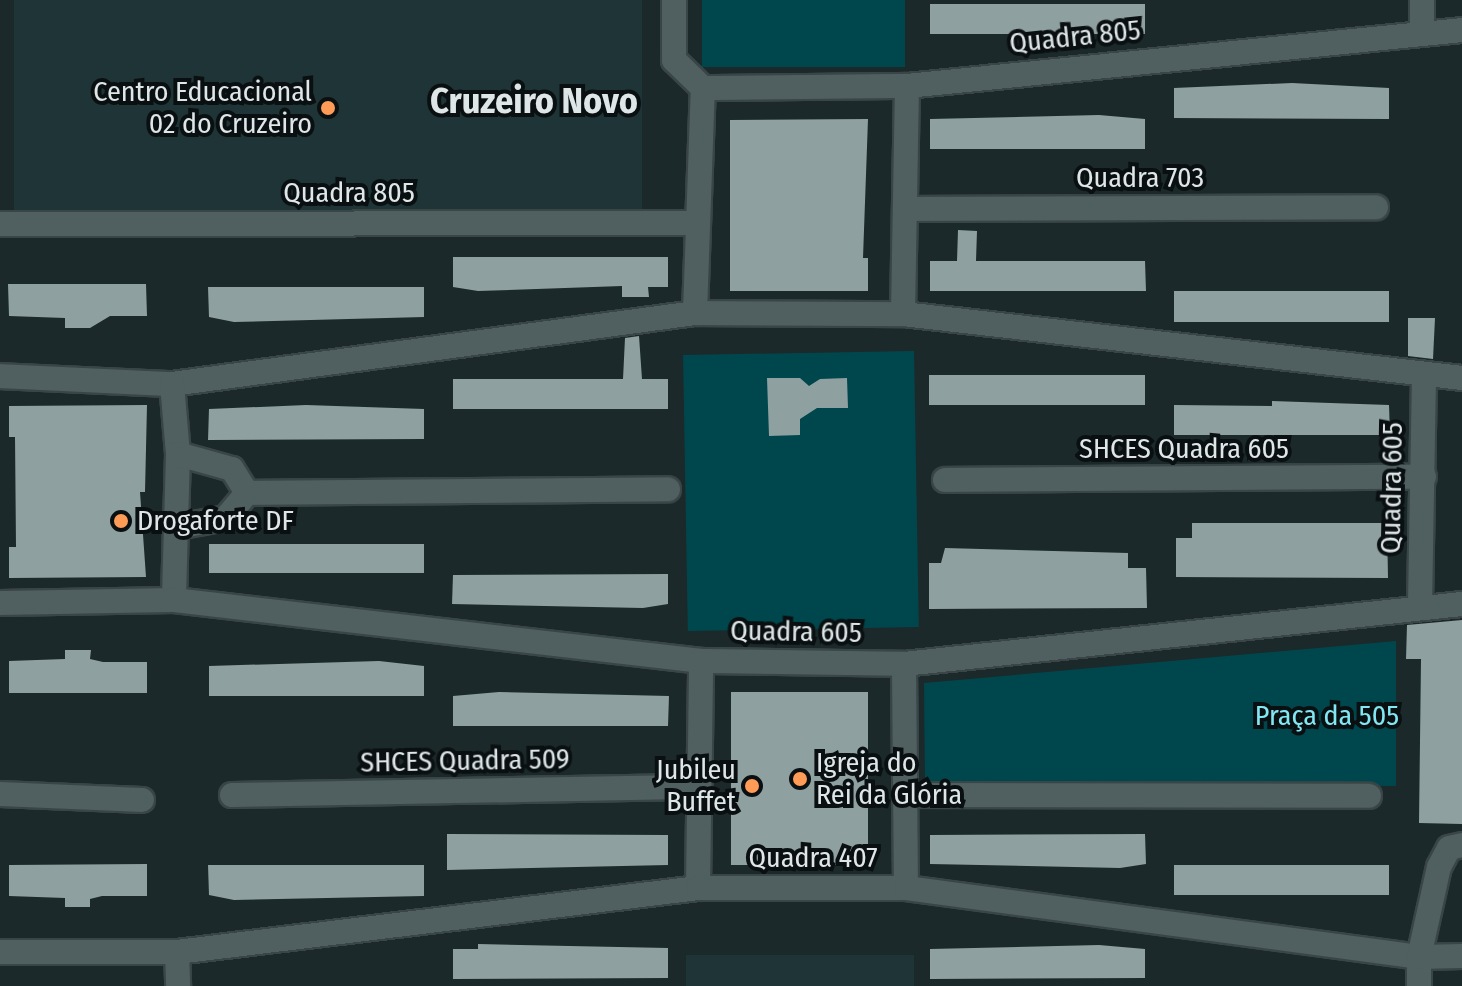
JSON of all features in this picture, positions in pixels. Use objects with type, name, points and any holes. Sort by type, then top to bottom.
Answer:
[{"type":"street","points":[[674,0],[674,60],[703,88],[695,313]]},
{"type":"street","points":[[1422,0],[1422,30],[1462,30]]},
{"type":"street","name":"Quadra 805","points":[[703,88],[907,86],[1422,30]]},
{"type":"street","points":[[903,314],[907,86]]},
{"type":"street","name":"Quadra 703","points":[[905,209],[1376,207]]},
{"type":"street","name":"Quadra 805","points":[[0,224],[698,223]]},
{"type":"street","points":[[0,376],[172,384],[695,313],[903,314],[1424,377],[1462,378]]},
{"type":"street","name":"Quadra 605","points":[[0,603],[174,600],[701,661],[904,664],[1420,605],[1424,377]]},
{"type":"street","points":[[172,384],[178,454],[174,600]]},
{"type":"street","points":[[178,454],[232,469],[247,493]]},
{"type":"street","name":"SHCES Quadra 605","points":[[945,480],[1424,477]]},
{"type":"street","points":[[177,527],[226,518],[247,493],[668,489]]},
{"type":"street","points":[[1420,605],[1462,604]]},
{"type":"street","points":[[698,888],[701,661]]},
{"type":"street","points":[[904,664],[908,795],[906,888]]},
{"type":"street","name":"SHCES Quadra 509","points":[[232,795],[698,787]]},
{"type":"street","points":[[0,794],[142,800]]},
{"type":"street","points":[[908,795],[1369,796]]},
{"type":"street","points":[[1419,986],[1419,957],[1439,867],[1449,848],[1462,845]]},
{"type":"street","name":"Quadra 407","points":[[0,952],[177,952],[698,888],[906,888],[1419,957],[1462,956]]},
{"type":"street","points":[[177,952],[178,986]]},
{"type":"shaded area","name":"Centro Educacional 02 do Cruzeiro","points":[[14,0],[642,0],[642,218],[14,218]]},
{"type":"shaded area","points":[[686,955],[914,955],[914,986],[686,986]]},
{"type":"green space","points":[[702,0],[905,0],[905,67],[702,67]]},
{"type":"green space","points":[[914,351],[919,627],[688,631],[683,355]]},
{"type":"green space","name":"Praça da 505","points":[[1396,641],[1396,786],[925,782],[924,683]]},
{"type":"building","points":[[930,4],[1145,4],[1145,34],[930,34]]},
{"type":"building","points":[[1292,83],[1389,88],[1389,119],[1174,118],[1174,88]]},
{"type":"building","points":[[1099,115],[1145,119],[1145,149],[930,149],[930,119]]},
{"type":"building","points":[[868,119],[863,258],[868,258],[868,291],[730,291],[730,120]]},
{"type":"building","points":[[958,230],[977,231],[976,261],[1145,261],[1146,291],[930,291],[930,261],[957,261]]},
{"type":"building","points":[[453,257],[668,257],[668,287],[648,287],[649,297],[622,297],[622,286],[478,291],[453,287]]},
{"type":"building","points":[[8,284],[146,284],[147,316],[110,316],[90,328],[65,328],[65,318],[9,316]]},
{"type":"building","points":[[208,287],[424,287],[424,317],[234,322],[209,317]]},
{"type":"building","points":[[1174,291],[1389,291],[1389,322],[1174,322]]},
{"type":"building","points":[[1408,318],[1435,318],[1433,359],[1408,356]]},
{"type":"building","points":[[639,336],[642,379],[668,379],[668,409],[453,409],[453,379],[623,379],[625,338]]},
{"type":"building","points":[[929,375],[1145,375],[1145,405],[929,405]]},
{"type":"building","points":[[767,378],[800,378],[809,386],[820,379],[847,378],[848,408],[817,408],[800,419],[800,435],[769,436]]},
{"type":"building","points":[[1272,401],[1389,405],[1390,435],[1174,435],[1174,405],[1272,406]]},
{"type":"building","points":[[147,405],[145,492],[140,492],[146,577],[9,578],[9,547],[16,547],[15,437],[9,437],[9,406]]},
{"type":"building","points":[[306,405],[424,409],[424,439],[208,440],[209,409]]},
{"type":"building","points":[[1192,523],[1387,523],[1388,578],[1176,577],[1176,538],[1192,538]]},
{"type":"building","points":[[209,544],[424,544],[424,573],[209,573]]},
{"type":"building","points":[[945,548],[1128,553],[1128,568],[1146,568],[1147,608],[929,609],[929,563],[941,563]]},
{"type":"building","points":[[668,574],[668,604],[643,608],[452,604],[453,575]]},
{"type":"building","points":[[1462,620],[1462,824],[1419,823],[1421,659],[1406,659],[1407,625]]},
{"type":"building","points":[[65,650],[91,650],[90,659],[103,662],[147,662],[147,693],[9,693],[9,661],[65,659]]},
{"type":"building","points":[[379,661],[424,666],[424,696],[209,696],[209,666]]},
{"type":"building","points":[[499,692],[669,696],[668,726],[453,726],[453,696]]},
{"type":"building","points":[[731,692],[868,692],[868,865],[731,865]]},
{"type":"building","points":[[447,834],[668,835],[668,865],[447,870]]},
{"type":"building","points":[[1145,834],[1146,864],[1120,868],[930,864],[930,835]]},
{"type":"building","points":[[147,864],[147,896],[102,896],[90,899],[90,907],[65,907],[65,898],[9,896],[9,865]]},
{"type":"building","points":[[208,865],[424,865],[424,896],[234,900],[209,895]]},
{"type":"building","points":[[1174,865],[1389,865],[1389,895],[1174,895]]},
{"type":"building","points":[[478,944],[668,948],[668,978],[453,979],[453,949],[478,949]]},
{"type":"building","points":[[1099,945],[1145,949],[1145,978],[930,979],[930,949]]},
{"type":"place","name":"Centro Educacional 02 do Cruzeiro","points":[[328,108]]},
{"type":"place","name":"Drogaforte DF","points":[[121,521]]},
{"type":"place","name":"Igreja do Rei da Glória","points":[[800,779]]},
{"type":"place","name":"Jubileu Buffet","points":[[752,786]]},
{"type":"district","name":"Cruzeiro Novo","points":[[534,102]]}]
